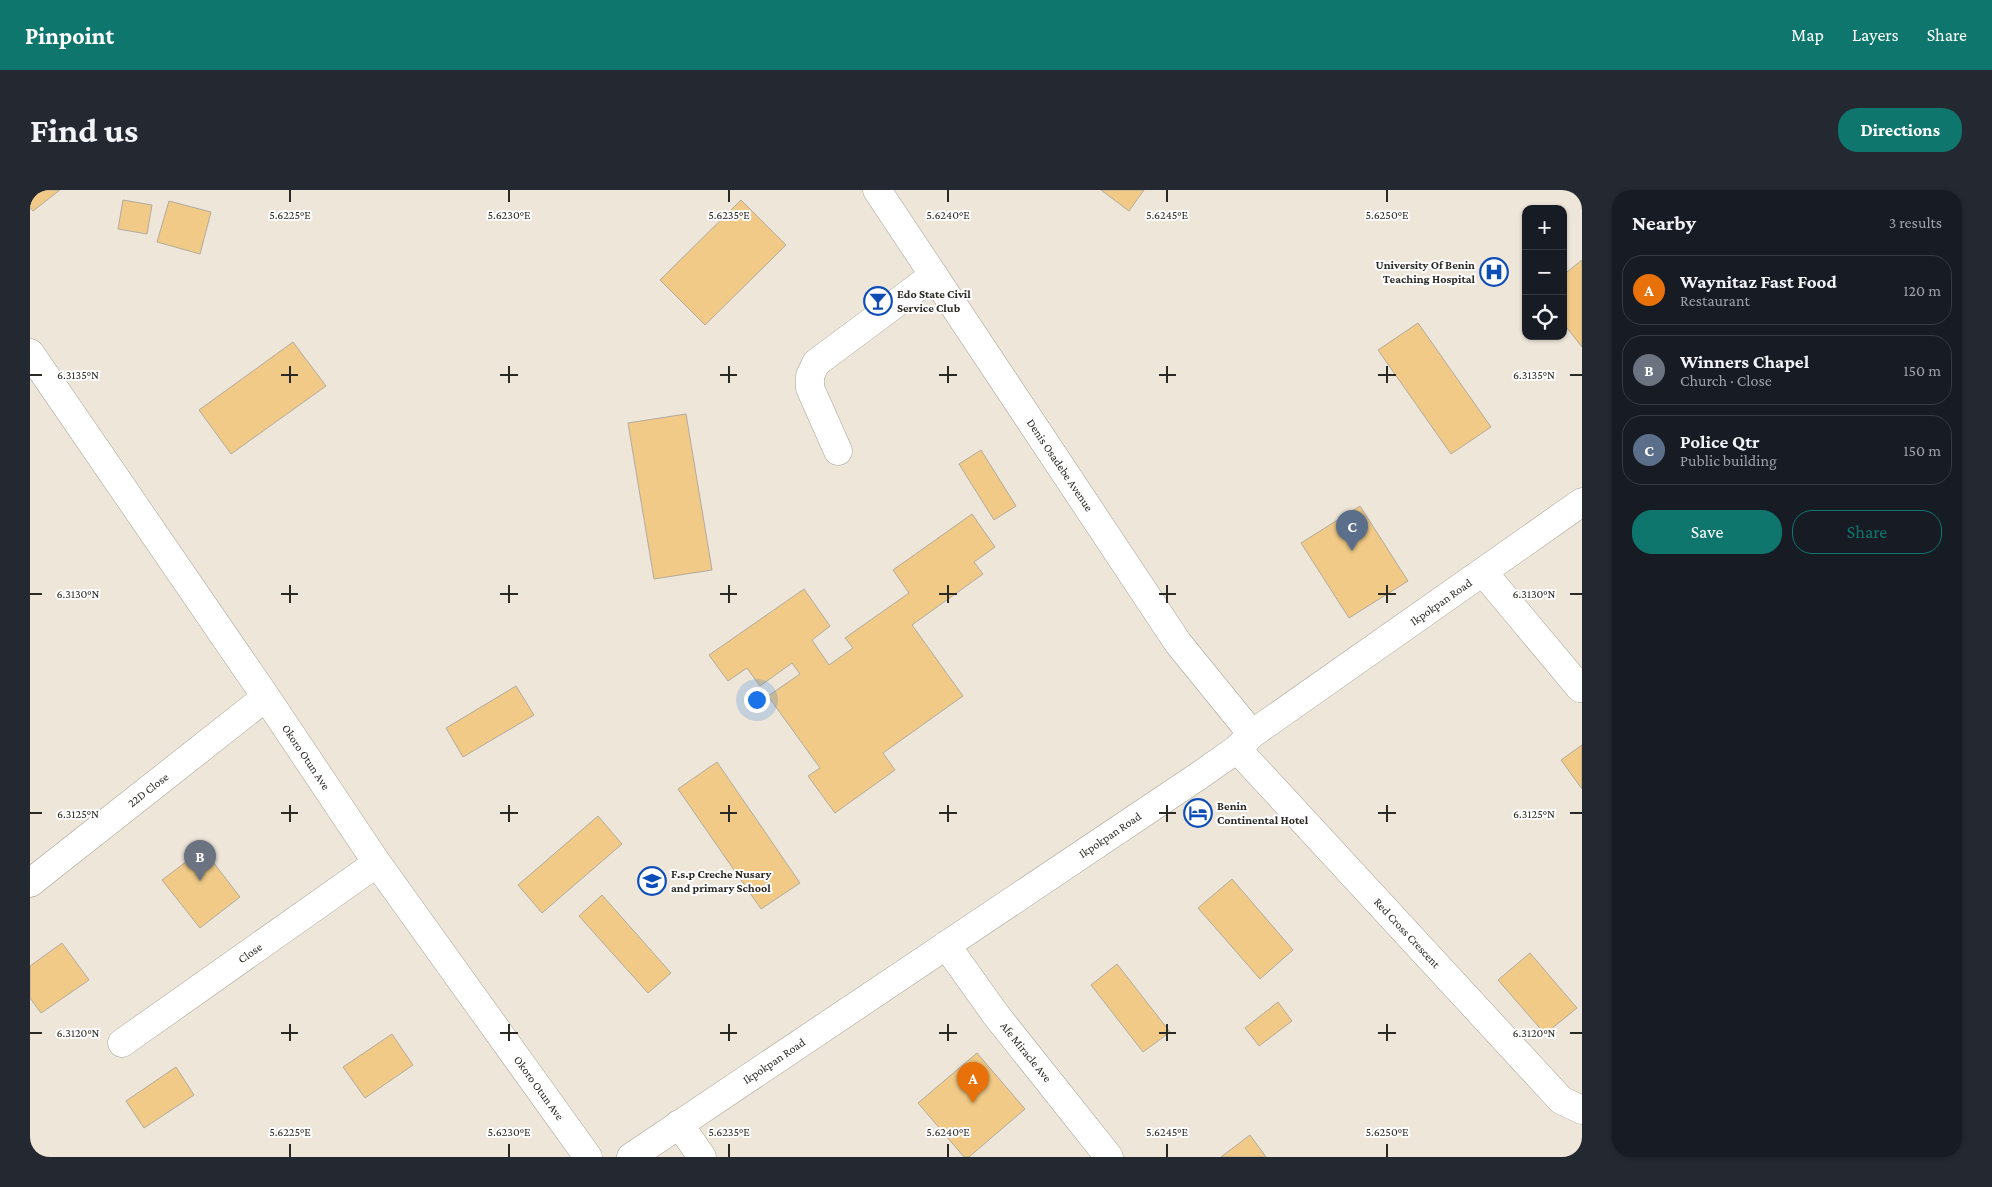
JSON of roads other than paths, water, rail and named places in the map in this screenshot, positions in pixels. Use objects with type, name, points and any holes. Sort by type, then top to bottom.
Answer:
[{"type":"street","name":"Denis Osadebe Avenue","points":[[888,194],[934,275],[1244,742]]},
{"type":"street","points":[[838,451],[810,388],[810,376],[816,363],[934,275]]},
{"type":"street","name":"Okoro Otun Ave","points":[[30,353],[266,697],[377,863],[588,1157]]},
{"type":"street","name":"Ikpokpan Road","points":[[637,1155],[679,1124],[1244,742],[1582,502]]},
{"type":"street","points":[[1483,572],[1580,688]]},
{"type":"street","name":"22D Close","points":[[30,883],[266,697]]},
{"type":"street","name":"Red Cross Crescent","points":[[1244,742],[1561,1100],[1582,1110]]},
{"type":"street","name":"Close","points":[[122,1043],[377,863]]},
{"type":"street","name":"Afe Miracle Ave","points":[[946,945],[996,1015],[1109,1157]]},
{"type":"street","points":[[679,1124],[702,1157]]},
{"type":"place","name":"University Of Benin Teaching Hospital","points":[[1494,272]]},
{"type":"place","name":"Edo State Civil Service Club","points":[[878,301]]},
{"type":"place","name":"Police Qtr","points":[[1352,551]]},
{"type":"place","name":"Benin Continental Hotel","points":[[1198,813]]},
{"type":"place","name":"Winners Chapel","points":[[200,881]]},
{"type":"place","name":"F.s.p Creche Nusary and primary School","points":[[652,881]]},
{"type":"place","name":"Waynitaz Fast Food","points":[[973,1103]]}]
